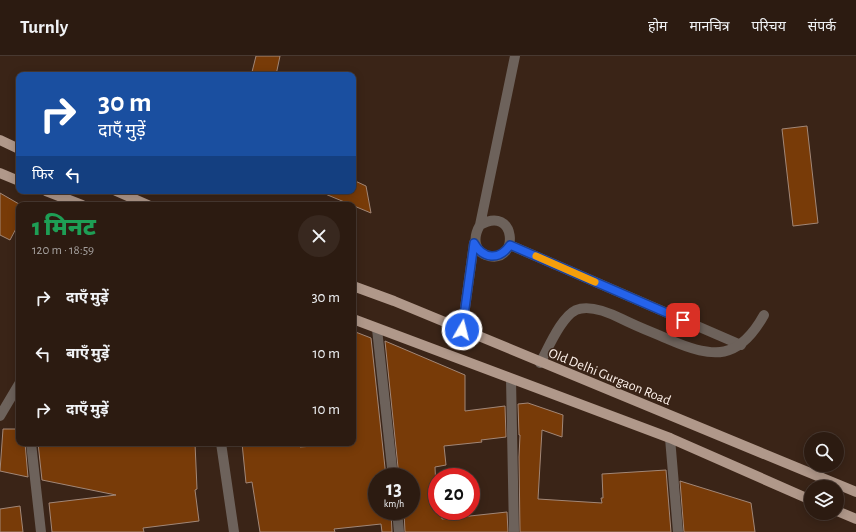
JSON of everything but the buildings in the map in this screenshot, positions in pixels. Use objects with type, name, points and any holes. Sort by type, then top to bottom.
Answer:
[{"type":"main road","points":[[0,140],[16,148]]},
{"type":"main road","points":[[0,173],[16,180]]},
{"type":"main road","points":[[54,194],[74,202]]},
{"type":"main road","points":[[123,194],[141,202]]},
{"type":"main road","name":"Old Delhi Gurgaon Road","points":[[356,287],[394,301],[540,363],[856,492]]},
{"type":"main road","points":[[356,320],[670,438],[804,497]]},
{"type":"main road","points":[[844,514],[856,519]]},
{"type":"street","points":[[462,330],[475,233],[480,225],[515,56]]},
{"type":"street","points":[[474,243],[478,250],[491,257],[498,256],[505,252],[510,245],[511,237],[508,229],[503,223],[491,220],[480,225]]},
{"type":"street","points":[[510,245],[741,345]]},
{"type":"street","points":[[540,363],[566,318],[576,310],[593,309],[608,313],[691,349],[714,353],[730,350],[741,345],[755,332],[764,315]]},
{"type":"street","points":[[377,329],[392,468]]},
{"type":"street","points":[[511,379],[514,532]]},
{"type":"street","points":[[0,416],[16,389]]},
{"type":"street","points":[[670,438],[678,532]]},
{"type":"street","points":[[31,446],[41,532]]},
{"type":"street","points":[[221,446],[234,532]]},
{"type":"street","points":[[398,520],[399,532]]},
{"type":"slow traffic","points":[[536,256],[595,282]]},
{"type":"route","points":[[462,330],[474,243],[478,250],[491,257],[498,256],[505,252],[510,245],[683,320]]}]
